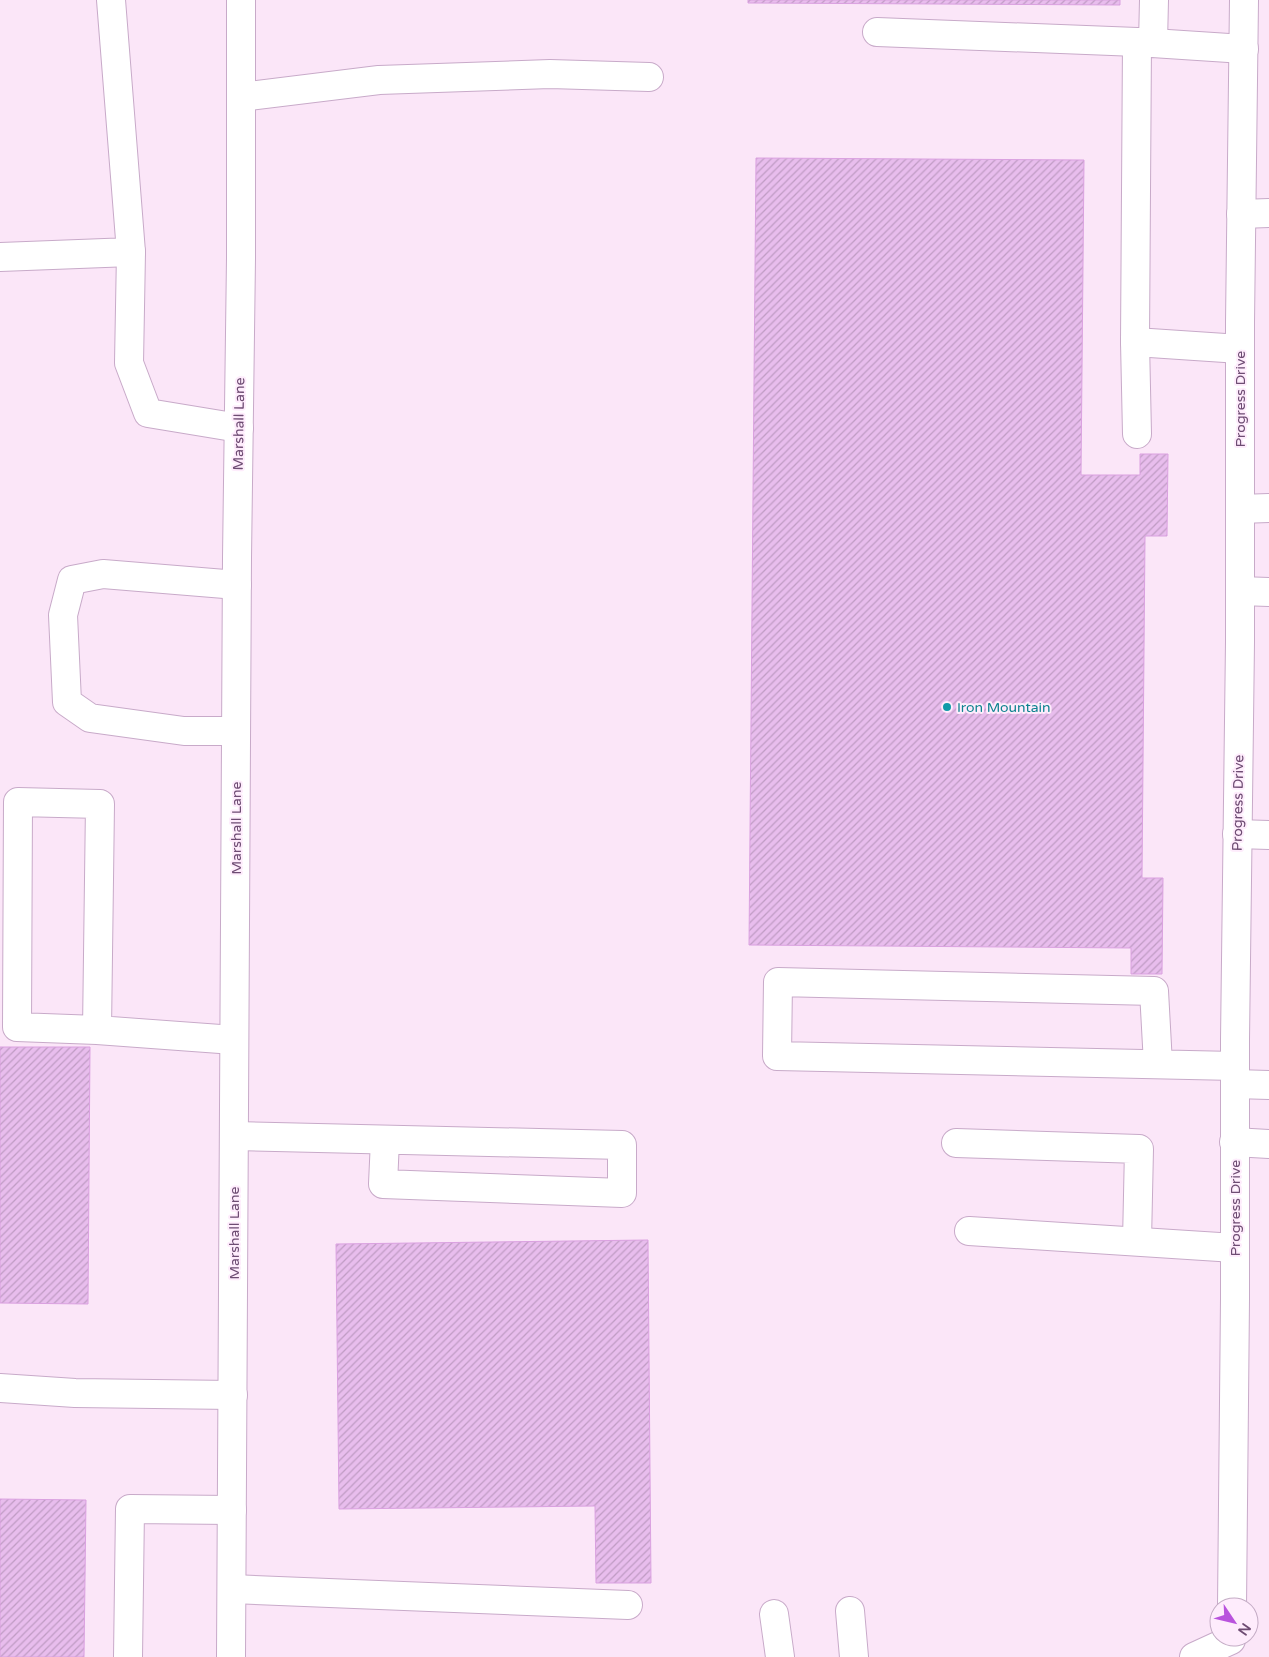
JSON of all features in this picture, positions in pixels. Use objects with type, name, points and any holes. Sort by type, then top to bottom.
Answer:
[{"type":"street","points":[[110,0],[131,252],[128,363],[148,413],[239,428]]},
{"type":"street","name":"Marshall Lane","points":[[231,1657],[241,0]]},
{"type":"street","points":[[1137,434],[1135,342],[1145,43],[1154,0]]},
{"type":"street","name":"Progress Drive","points":[[1232,1597],[1244,0]]},
{"type":"street","points":[[877,32],[1244,49]]},
{"type":"street","points":[[241,97],[379,80],[550,74],[649,77]]},
{"type":"street","points":[[1242,214],[1269,213]]},
{"type":"street","points":[[0,257],[131,252]]},
{"type":"street","points":[[1135,342],[1240,349]]},
{"type":"street","points":[[1240,509],[1269,508]]},
{"type":"street","points":[[236,731],[184,731],[90,718],[68,702],[63,615],[72,580],[103,574],[237,585]]},
{"type":"street","points":[[1240,591],[1269,592]]},
{"type":"street","points":[[97,1030],[100,804],[18,802],[17,1027],[97,1030],[234,1040]]},
{"type":"street","points":[[1237,834],[1269,835]]},
{"type":"street","points":[[1158,1064],[1154,991],[778,982],[777,1056],[1158,1064],[1235,1075],[1269,1085]]},
{"type":"street","points":[[234,1136],[622,1145],[622,1193],[383,1184],[385,1140]]},
{"type":"street","points":[[1234,1142],[1269,1144]]},
{"type":"street","points":[[956,1143],[1139,1149],[1137,1242]]},
{"type":"street","points":[[969,1231],[1235,1248]]},
{"type":"street","points":[[0,1388],[75,1393],[233,1395]]},
{"type":"street","points":[[128,1657],[130,1509],[232,1510]]},
{"type":"street","points":[[232,1589],[628,1605]]},
{"type":"street","points":[[850,1611],[854,1657]]},
{"type":"street","points":[[774,1614],[780,1657]]},
{"type":"street","points":[[1194,1657],[1233,1649]]},
{"type":"building","points":[[748,0],[1120,0],[1120,5],[748,3]]},
{"type":"building","name":"Iron Mountain","points":[[756,158],[1084,160],[1081,475],[1140,475],[1140,454],[1168,454],[1167,536],[1145,536],[1142,878],[1163,878],[1162,974],[1131,974],[1131,948],[749,945]]},
{"type":"building","points":[[0,1047],[90,1047],[88,1304],[0,1303]]},
{"type":"building","points":[[648,1240],[651,1583],[596,1583],[595,1506],[339,1509],[336,1244]]},
{"type":"building","points":[[0,1499],[86,1500],[84,1657],[0,1657]]},
{"type":"place","name":"Iron Mountain","points":[[947,707]]}]
